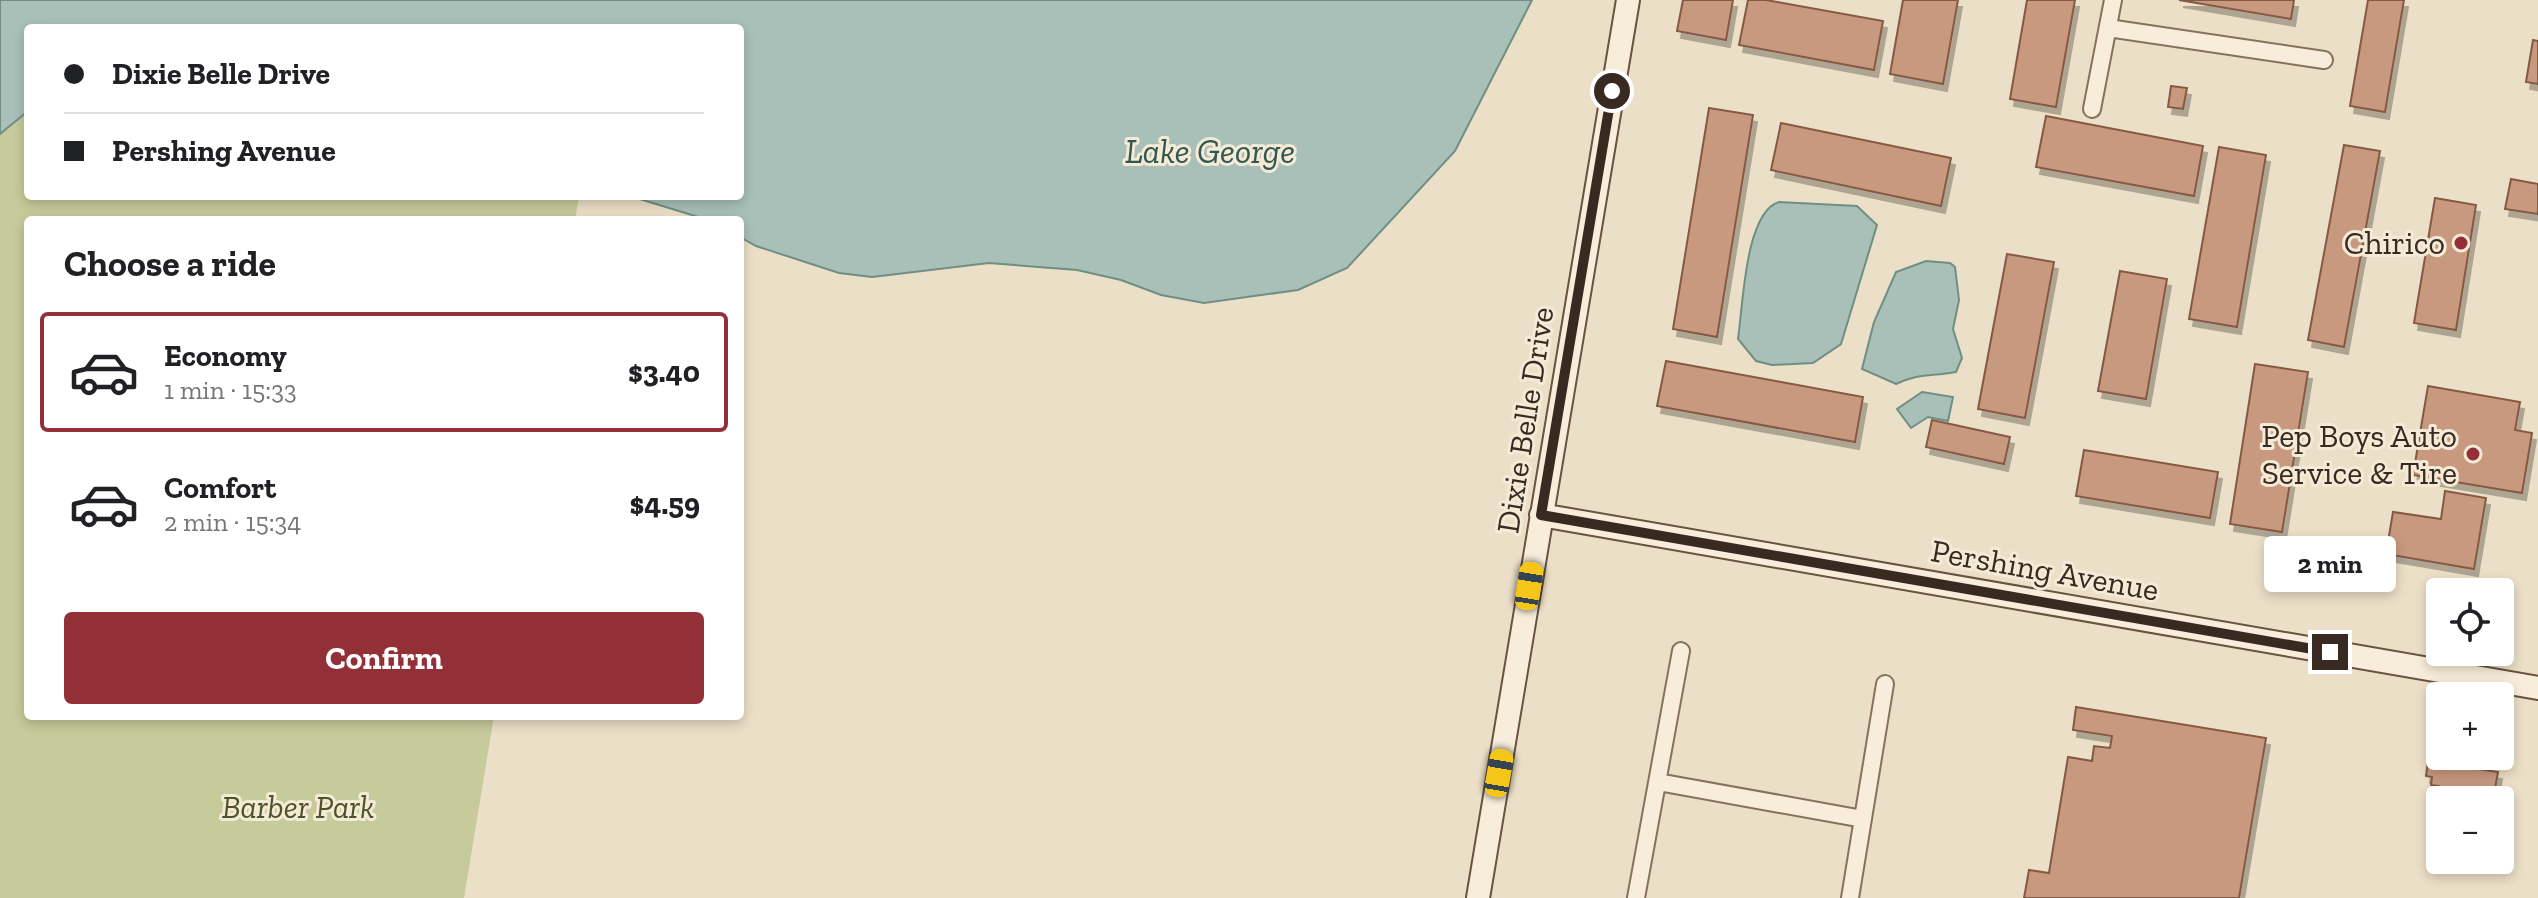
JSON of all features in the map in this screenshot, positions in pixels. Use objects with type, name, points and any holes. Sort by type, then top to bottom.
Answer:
[{"type":"street","name":"Dixie Belle Drive","points":[[1478,898],[1628,0]]},
{"type":"street","points":[[2092,109],[2113,0]]},
{"type":"street","points":[[2108,28],[2324,60]]},
{"type":"street","name":"Pershing Avenue","points":[[1541,515],[2538,688]]},
{"type":"street","points":[[1636,898],[1681,651]]},
{"type":"street","points":[[1850,898],[1885,684]]},
{"type":"street","points":[[1658,782],[1863,819]]},
{"type":"green space","name":"Barber Park","points":[[0,0],[519,24],[24,24],[24,200],[578,200],[576,216],[24,216],[24,720],[493,720],[464,898],[0,898]]},
{"type":"water","name":"Lake George","points":[[0,0],[1532,0],[1455,151],[1347,268],[1298,290],[1204,303],[1161,295],[1121,280],[1077,270],[989,263],[872,277],[839,273],[744,239],[744,216],[695,216],[643,200],[744,200],[744,24],[24,24],[24,114],[0,134]]},
{"type":"water","points":[[1779,202],[1857,206],[1877,225],[1841,344],[1813,363],[1772,365],[1756,361],[1738,339],[1752,241],[1768,209]]},
{"type":"water","points":[[1926,261],[1950,263],[1955,267],[1959,300],[1953,329],[1962,358],[1956,372],[1920,376],[1896,384],[1862,369],[1874,322],[1896,272]]},
{"type":"water","points":[[1922,392],[1953,397],[1948,421],[1928,417],[1911,428],[1897,409]]},
{"type":"building","points":[[1683,0],[1733,0],[1726,40],[1677,31]]},
{"type":"building","points":[[1748,0],[1766,0],[1883,21],[1874,70],[1739,45]]},
{"type":"building","points":[[1903,0],[1958,0],[1943,84],[1890,74]]},
{"type":"building","points":[[2027,0],[2075,0],[2056,107],[2010,99]]},
{"type":"building","points":[[2179,0],[2294,0],[2291,19]]},
{"type":"building","points":[[2368,0],[2404,0],[2385,112],[2350,106]]},
{"type":"building","points":[[2533,40],[2538,41],[2538,84],[2526,82]]},
{"type":"building","points":[[2171,86],[2187,88],[2183,109],[2168,107]]},
{"type":"building","points":[[1709,108],[1753,115],[1717,337],[1673,329]]},
{"type":"building","points":[[2046,116],[2203,146],[2194,196],[2036,167]]},
{"type":"building","points":[[1781,123],[1951,158],[1941,206],[1771,170]]},
{"type":"building","points":[[2344,145],[2380,151],[2344,347],[2308,340]]},
{"type":"building","points":[[2219,147],[2266,155],[2237,327],[2189,319]]},
{"type":"building","points":[[2511,179],[2538,184],[2538,214],[2505,209]]},
{"type":"building","points":[[2435,198],[2476,205],[2456,330],[2414,323]]},
{"type":"building","points":[[2007,254],[2054,262],[2025,418],[1978,409]]},
{"type":"building","points":[[2120,271],[2167,279],[2146,399],[2098,391]]},
{"type":"building","points":[[1666,361],[1863,397],[1855,442],[1657,406]]},
{"type":"building","points":[[2255,364],[2308,372],[2282,532],[2230,524]]},
{"type":"building","name":"Pep Boys Auto Service & Tire","points":[[2428,386],[2520,402],[2515,430],[2532,433],[2522,493],[2413,475]]},
{"type":"building","points":[[1932,420],[2010,437],[2004,464],[1926,447]]},
{"type":"building","points":[[2084,450],[2218,472],[2210,518],[2076,496]]},
{"type":"building","points":[[2445,491],[2486,498],[2474,569],[2386,554],[2393,512],[2441,519]]},
{"type":"building","points":[[2076,707],[2266,738],[2239,898],[2024,898],[2029,870],[2049,873],[2068,757],[2092,761],[2094,746],[2110,748],[2112,736],[2073,730]]},
{"type":"building","points":[[2427,770],[2498,772],[2496,786],[2431,785],[2432,777],[2426,776]]},
{"type":"place","name":"Chirico","points":[[2461,243]]},
{"type":"place","name":"Pep Boys Auto Service & Tire","points":[[2473,454]]},
{"type":"route","points":[[1612,91],[1541,515],[2330,652]]}]
